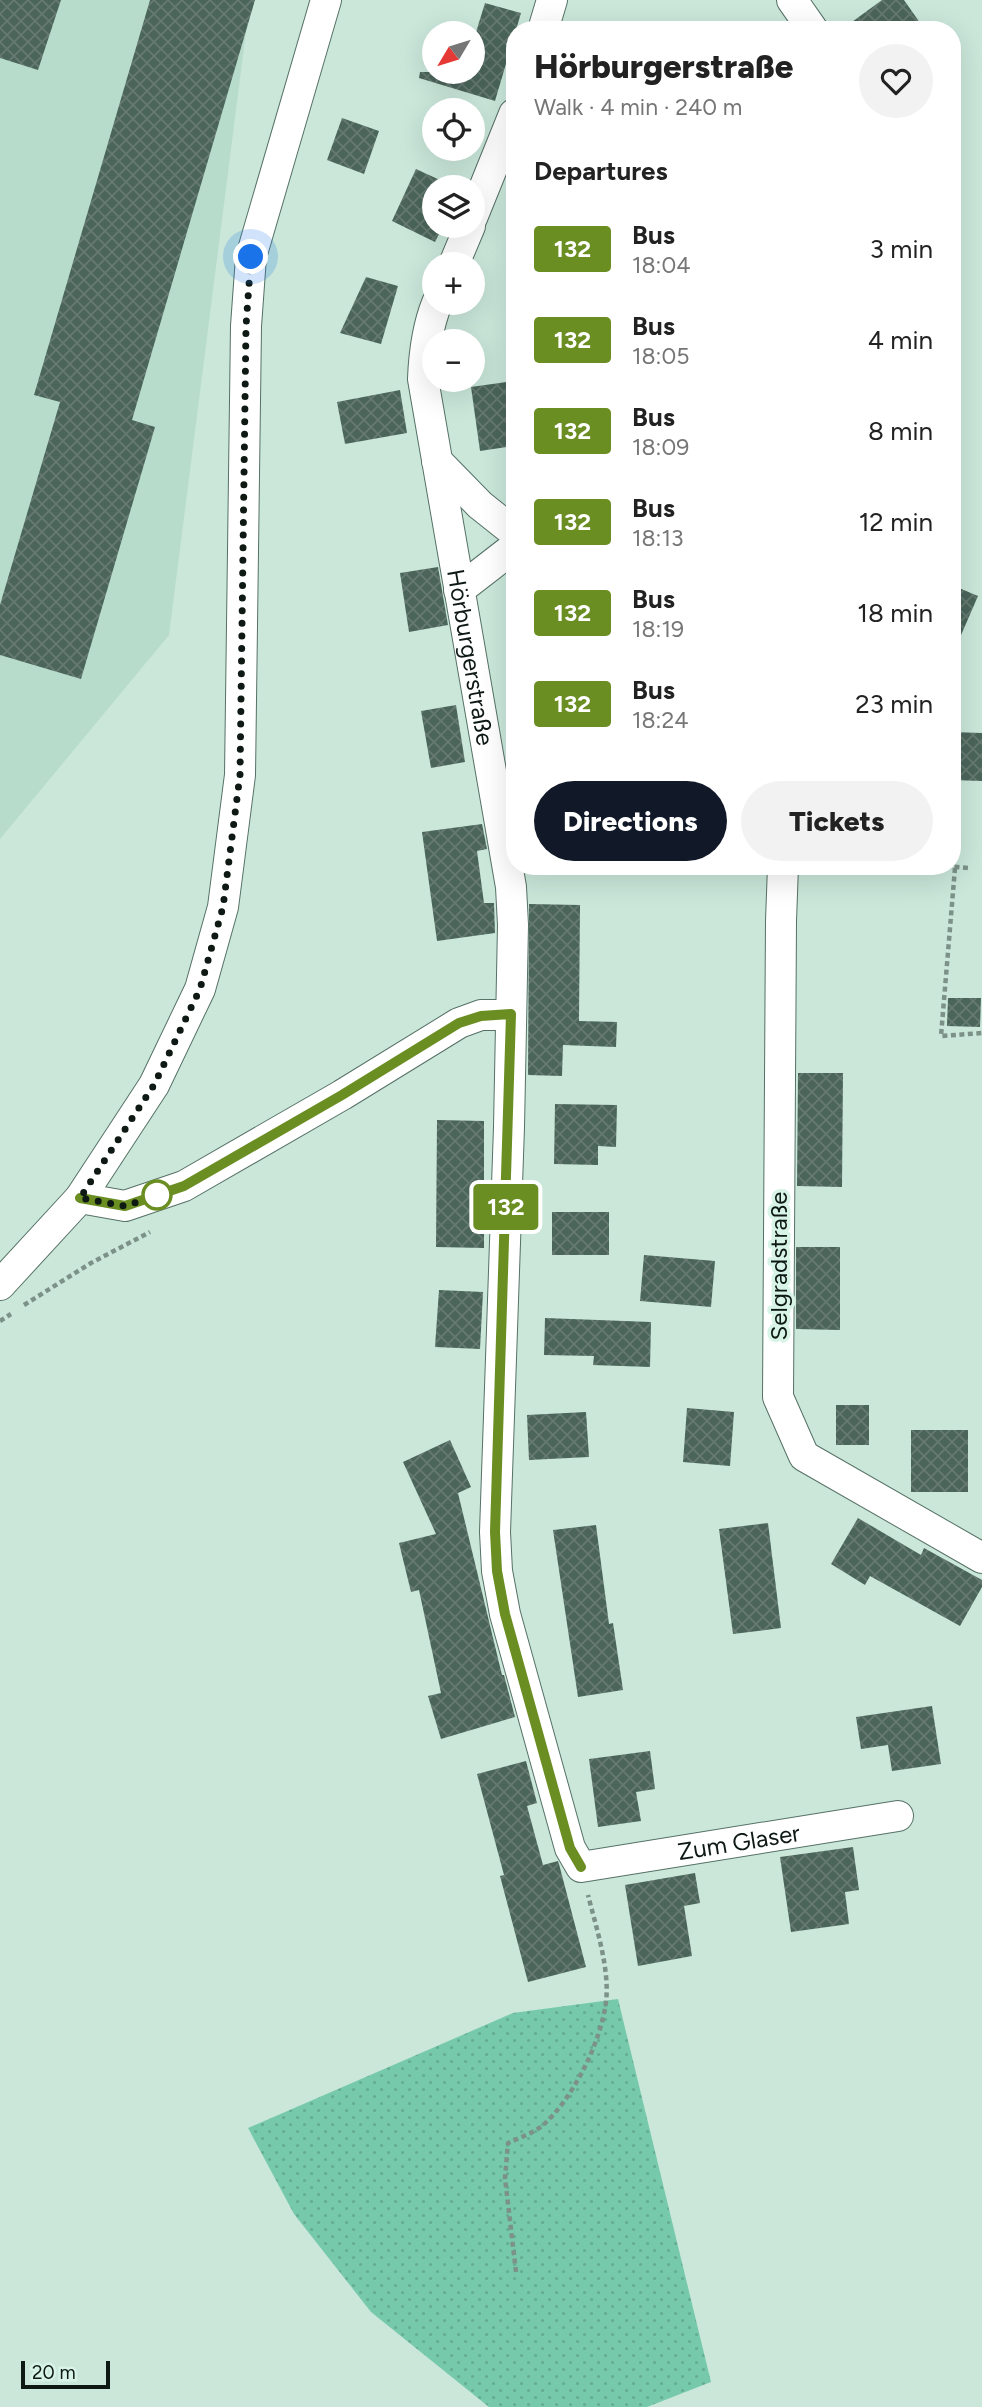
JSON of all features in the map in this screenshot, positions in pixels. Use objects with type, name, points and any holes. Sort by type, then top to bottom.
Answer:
[{"type":"street","points":[[0,1285],[80,1198],[154,1085],[200,989],[223,907],[240,775],[246,326],[251,257],[326,0]]},
{"type":"street","points":[[546,21],[552,0]]},
{"type":"street","points":[[792,0],[807,21]]},
{"type":"street","points":[[485,186],[506,134]]},
{"type":"street","name":"Hörburgerstraße","points":[[434,315],[425,346],[423,379],[506,858]]},
{"type":"street","points":[[437,461],[480,505],[506,526]]},
{"type":"street","points":[[459,590],[506,554]]},
{"type":"street","name":"Hörburgerstraße","points":[[509,875],[513,925],[509,1141],[495,1532],[497,1571],[505,1614],[570,1848],[581,1867]]},
{"type":"street","name":"Selgradstraße","points":[[783,875],[778,1397],[804,1456],[982,1558]]},
{"type":"street","points":[[80,1198],[125,1206],[184,1186],[342,1095],[459,1023],[481,1016],[511,1014]]},
{"type":"street","name":"Zum Glaser","points":[[581,1867],[898,1816]]},
{"type":"path","points":[[961,867],[969,868]]},
{"type":"path","points":[[954,875],[942,1036],[982,1033]]},
{"type":"path","points":[[516,2273],[505,2178],[508,2143],[541,2126],[566,2097],[593,2050],[606,2001],[603,1960],[581,1867]]},
{"type":"shaded area","points":[[0,0],[250,0],[169,635],[0,839]]},
{"type":"green space","points":[[618,1999],[711,2382],[647,2407],[489,2407],[371,2312],[294,2214],[248,2128],[513,2013]]},
{"type":"building","points":[[0,0],[61,0],[38,70],[0,58]]},
{"type":"building","points":[[150,0],[255,0],[132,420],[155,427],[81,679],[0,655],[0,605],[60,402],[34,395]]},
{"type":"building","points":[[882,0],[904,0],[919,21],[853,21]]},
{"type":"building","points":[[485,3],[521,13],[519,21],[506,21],[506,64],[495,101],[439,84],[485,84],[485,21],[479,21]]},
{"type":"building","points":[[342,118],[379,131],[364,174],[327,160]]},
{"type":"building","points":[[416,169],[429,175],[422,175],[422,236],[392,221]]},
{"type":"building","points":[[366,277],[398,286],[381,344],[340,333]]},
{"type":"building","points":[[506,382],[506,447],[480,451],[472,392],[485,392],[485,385]]},
{"type":"building","points":[[400,390],[407,433],[345,444],[337,402]]},
{"type":"building","points":[[438,567],[448,625],[409,632],[400,573]]},
{"type":"building","points":[[961,589],[978,596],[961,635]]},
{"type":"building","points":[[456,705],[465,762],[431,768],[421,711]]},
{"type":"building","points":[[961,732],[982,733],[982,781],[961,780]]},
{"type":"building","points":[[482,824],[487,849],[477,851],[484,903],[494,903],[495,933],[437,941],[422,832]]},
{"type":"building","points":[[529,904],[580,905],[579,1021],[617,1022],[616,1047],[563,1045],[562,1076],[528,1075]]},
{"type":"building","points":[[948,998],[981,998],[980,1027],[947,1026]]},
{"type":"building","points":[[798,1073],[843,1073],[842,1187],[797,1186]]},
{"type":"building","points":[[555,1104],[617,1105],[616,1147],[598,1146],[598,1165],[554,1164]]},
{"type":"building","points":[[437,1120],[484,1121],[484,1248],[436,1247]]},
{"type":"building","points":[[552,1212],[609,1212],[609,1255],[552,1255]]},
{"type":"building","points":[[796,1247],[840,1247],[840,1330],[796,1329]]},
{"type":"building","points":[[644,1255],[715,1261],[711,1307],[640,1301]]},
{"type":"building","points":[[439,1290],[483,1292],[480,1349],[435,1347]]},
{"type":"building","points":[[545,1318],[651,1322],[650,1367],[593,1365],[594,1356],[544,1355]]},
{"type":"building","points":[[836,1405],[869,1405],[869,1445],[836,1445]]},
{"type":"building","points":[[687,1408],[734,1412],[730,1466],[683,1462]]},
{"type":"building","points":[[586,1412],[589,1457],[529,1460],[527,1415]]},
{"type":"building","points":[[911,1430],[968,1430],[968,1492],[911,1492]]},
{"type":"building","points":[[450,1440],[471,1487],[458,1493],[502,1675],[515,1717],[441,1739],[428,1696],[441,1693],[419,1590],[411,1592],[399,1543],[436,1534],[403,1462]]},
{"type":"building","points":[[858,1518],[921,1555],[924,1548],[982,1580],[982,1587],[960,1626],[870,1576],[865,1585],[831,1564]]},
{"type":"building","points":[[768,1523],[781,1628],[733,1634],[719,1529]]},
{"type":"building","points":[[596,1525],[609,1624],[613,1623],[623,1690],[578,1697],[553,1530]]},
{"type":"building","points":[[932,1706],[941,1764],[892,1771],[888,1745],[861,1749],[856,1717]]},
{"type":"building","points":[[650,1751],[655,1789],[636,1792],[641,1821],[598,1827],[589,1759]]},
{"type":"building","points":[[526,1761],[537,1803],[527,1806],[543,1865],[558,1861],[586,1967],[528,1982],[500,1876],[504,1875],[477,1774]]},
{"type":"building","points":[[853,1847],[859,1890],[845,1892],[849,1924],[791,1932],[780,1857]]},
{"type":"building","points":[[695,1873],[700,1903],[684,1906],[692,1956],[638,1966],[625,1885]]},
{"type":"bus line","name":"132","points":[[80,1198],[125,1206],[184,1186],[342,1095],[459,1023],[481,1016],[511,1014],[495,1532],[497,1571],[505,1614],[570,1848],[581,1867]]},
{"type":"route","points":[[157,1195],[164,1193],[125,1206],[80,1198],[154,1085],[200,989],[223,907],[240,775],[246,326],[251,257]]}]
